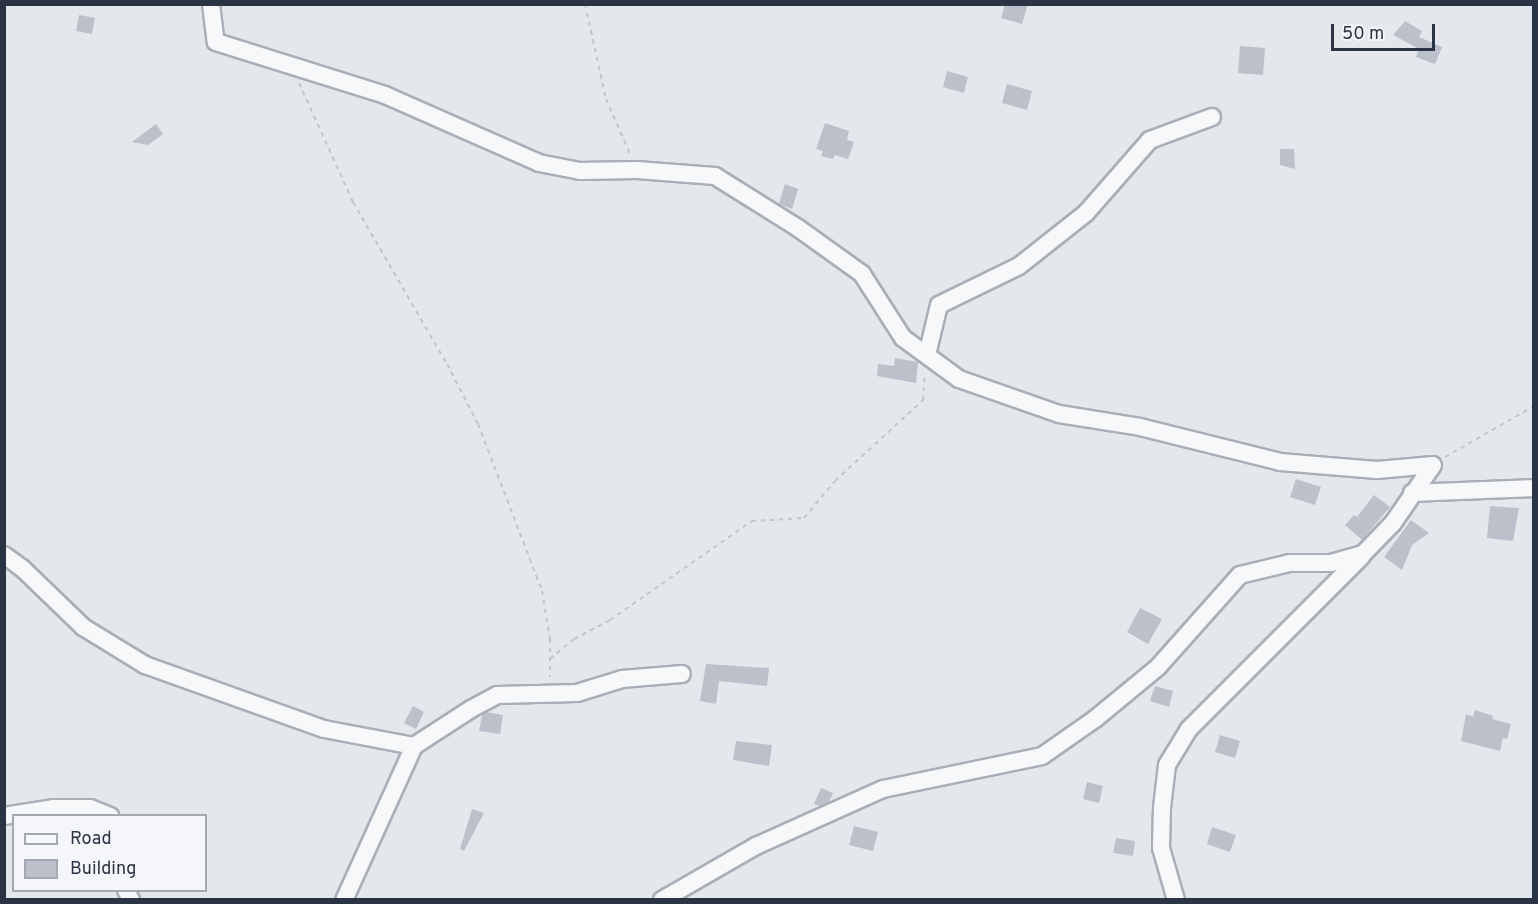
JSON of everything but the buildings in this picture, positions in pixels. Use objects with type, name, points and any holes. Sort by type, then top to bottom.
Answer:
[{"type":"street","points":[[211,4],[216,42],[385,95],[539,163],[580,171],[637,170],[715,176],[798,228],[862,274],[903,338],[959,379],[1059,414],[1140,427],[1280,462],[1377,470],[1433,465]]},
{"type":"street","points":[[927,355],[939,305],[1019,266],[1086,213],[1150,140],[1212,117]]},
{"type":"street","points":[[1176,900],[1161,848],[1162,808],[1167,765],[1189,729],[1393,524],[1433,465]]},
{"type":"street","points":[[1412,494],[1533,488]]},
{"type":"street","points":[[662,900],[756,846],[883,789],[1042,756],[1095,719],[1158,667],[1240,575],[1290,563],[1332,563],[1363,554]]},
{"type":"street","points":[[4,555],[83,627],[145,665],[324,729],[414,746]]},
{"type":"street","points":[[344,900],[414,746],[497,695],[577,693],[622,679],[682,674]]},
{"type":"street","points":[[16,814],[54,808],[90,808],[105,814]]},
{"type":"path","points":[[585,4],[606,99],[637,170]]},
{"type":"path","points":[[291,67],[354,202],[447,364],[478,424],[542,591],[550,639],[550,694]]},
{"type":"path","points":[[550,659],[574,639],[610,620],[700,560],[752,521],[804,518],[835,482],[923,400],[927,355]]},
{"type":"path","points":[[1433,465],[1533,406]]}]
